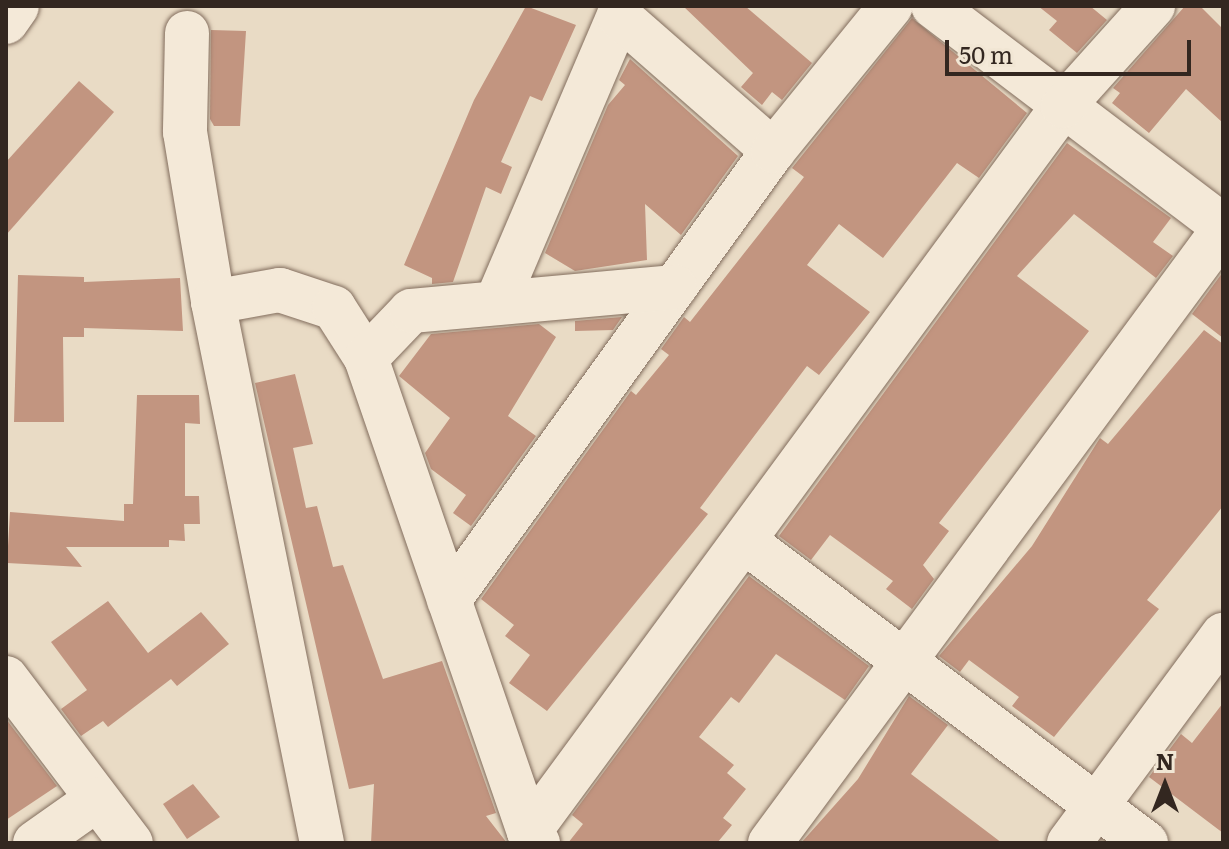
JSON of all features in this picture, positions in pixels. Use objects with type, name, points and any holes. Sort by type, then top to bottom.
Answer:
[{"type":"street","points":[[6,22],[17,6]]},
{"type":"street","points":[[449,600],[773,151],[891,6]]},
{"type":"street","points":[[770,843],[906,663],[1223,228],[933,6]]},
{"type":"street","points":[[533,838],[744,541],[1063,106],[1153,6]]},
{"type":"street","points":[[498,299],[619,16],[773,151]]},
{"type":"street","points":[[187,33],[185,132],[213,302],[322,843]]},
{"type":"street","points":[[366,358],[411,311],[498,299],[675,287]]},
{"type":"street","points":[[213,302],[280,290],[334,308],[366,358],[533,838]]},
{"type":"street","points":[[744,541],[1146,843]]},
{"type":"street","points":[[1069,843],[1223,635]]},
{"type":"street","points":[[6,678],[131,843]]},
{"type":"street","points":[[35,843],[96,800]]},
{"type":"building","points":[[526,6],[576,25],[542,101],[530,96],[501,162],[512,167],[501,194],[486,187],[453,282],[432,284],[432,278],[404,265],[474,100]]},
{"type":"building","points":[[683,6],[745,6],[812,63],[782,100],[772,92],[762,105],[741,87],[753,73]]},
{"type":"building","points":[[1038,6],[1090,6],[1107,20],[1077,53],[1049,30],[1057,21]]},
{"type":"building","points":[[1185,6],[1200,6],[1223,29],[1223,123],[1186,89],[1149,133],[1112,103],[1120,93],[1113,88]]},
{"type":"building","points":[[912,18],[1027,113],[979,178],[957,163],[883,258],[839,224],[807,265],[870,312],[819,375],[807,366],[700,508],[708,514],[547,711],[509,683],[530,655],[505,636],[514,625],[481,599],[631,391],[636,395],[669,355],[661,349],[684,317],[690,322],[804,177],[792,168]]},
{"type":"building","points":[[211,30],[246,31],[240,126],[214,126],[210,119]]},
{"type":"building","points":[[630,59],[738,156],[681,235],[645,204],[647,260],[575,271],[545,253],[608,105],[625,85],[619,80]]},
{"type":"building","points":[[79,81],[114,112],[6,235],[6,162]]},
{"type":"building","points":[[1067,143],[1171,218],[1153,242],[1173,256],[1156,278],[1074,214],[1017,276],[1089,331],[939,523],[949,531],[923,565],[934,579],[912,609],[886,589],[893,581],[830,535],[811,560],[779,536]]},
{"type":"building","points":[[1223,272],[1223,338],[1192,314]]},
{"type":"building","points":[[18,275],[84,277],[84,282],[180,278],[183,331],[84,328],[84,337],[63,337],[64,422],[14,422]]},
{"type":"building","points":[[622,317],[613,330],[575,331],[575,321]]},
{"type":"building","points":[[539,324],[556,337],[508,416],[536,436],[471,526],[453,513],[466,495],[431,469],[425,453],[450,418],[399,376],[431,334]]},
{"type":"building","points":[[1204,330],[1223,344],[1223,506],[1147,600],[1159,609],[1054,737],[1012,706],[1019,697],[969,660],[960,672],[939,656],[1032,546],[1100,438],[1108,444]]},
{"type":"building","points":[[295,374],[313,444],[293,448],[306,508],[317,506],[333,567],[343,565],[383,679],[442,661],[496,813],[486,816],[507,843],[371,843],[374,784],[349,789],[255,383]]},
{"type":"building","points":[[137,395],[199,395],[200,424],[185,423],[185,496],[199,496],[200,524],[184,524],[185,541],[169,540],[169,547],[66,547],[82,567],[7,563],[10,512],[124,521],[124,504],[133,504]]},
{"type":"building","points":[[749,576],[869,666],[845,700],[776,654],[739,703],[731,697],[699,737],[734,765],[727,773],[746,789],[723,818],[732,825],[717,843],[568,843],[583,824],[572,815]]},
{"type":"building","points":[[108,601],[148,653],[201,612],[229,644],[177,686],[171,679],[108,727],[103,721],[81,736],[61,709],[87,690],[51,642]]},
{"type":"building","points":[[909,696],[948,725],[911,774],[1002,843],[801,843],[858,779]]},
{"type":"building","points":[[1223,703],[1223,833],[1149,777],[1181,734],[1192,743]]},
{"type":"building","points":[[6,719],[57,786],[6,820]]},
{"type":"building","points":[[193,784],[220,817],[187,839],[163,804]]}]
